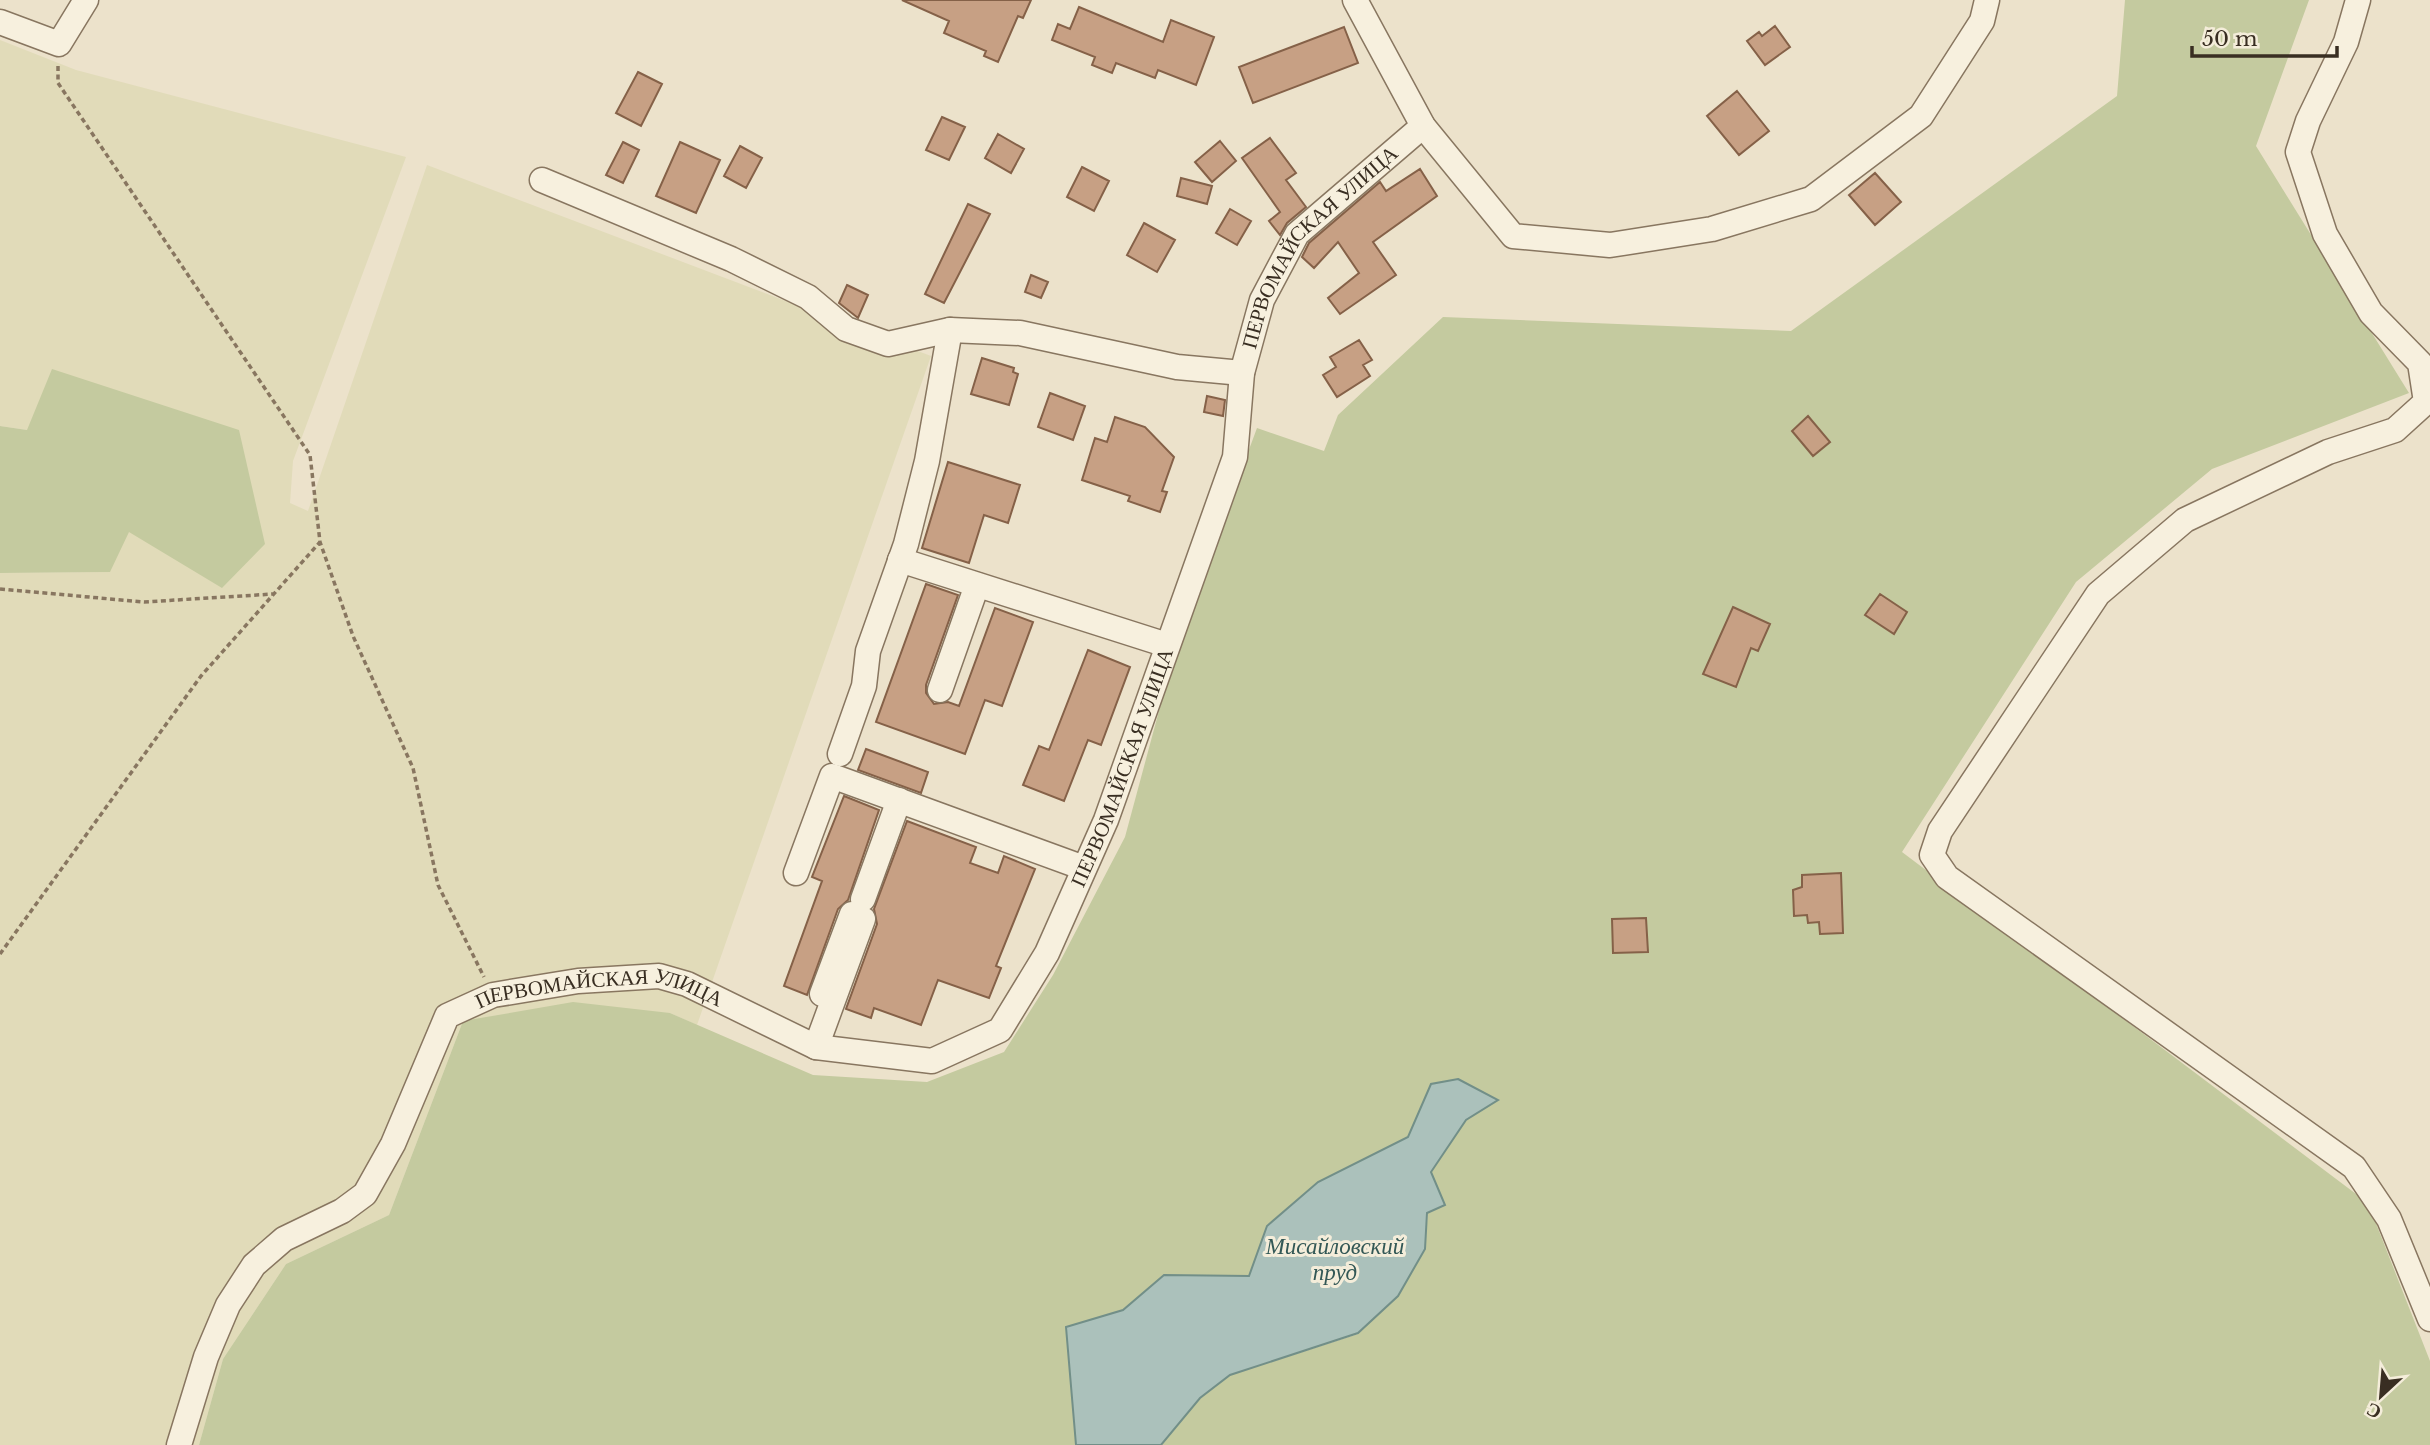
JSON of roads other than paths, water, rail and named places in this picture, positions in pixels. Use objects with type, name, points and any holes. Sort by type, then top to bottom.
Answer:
[{"type":"street","points":[[0,22],[59,44],[86,0]]},
{"type":"street","points":[[1355,0],[1423,126],[1513,236],[1610,245],[1712,229],[1811,199],[1922,116],[1982,21],[1987,0]]},
{"type":"street","points":[[2358,0],[2346,42],[2308,121],[2298,152],[2325,234],[2371,313],[2420,363],[2426,402],[2395,430],[2315,457],[2185,520],[2098,594],[1940,831],[1932,855],[1947,877],[2354,1167],[2389,1219],[2430,1319]]},
{"type":"street","name":"ПЕРВОМАЙСКАЯ УЛИЦА","points":[[179,1445],[206,1357],[228,1305],[254,1265],[284,1239],[342,1211],[365,1194],[393,1144],[447,1016],[493,995],[578,981],[659,976],[687,984],[816,1047],[932,1061],[1000,1030],[1046,953],[1106,820],[1235,457],[1242,373],[1262,300],[1297,234],[1423,126]]},
{"type":"street","points":[[542,180],[731,259],[808,297],[846,329],[888,344],[950,330],[1020,332],[1177,367],[1242,373]]},
{"type":"street","points":[[840,754],[863,686],[868,651],[900,560],[927,461],[950,330]]},
{"type":"street","points":[[900,560],[1167,645]]},
{"type":"street","points":[[940,690],[977,585]]},
{"type":"street","points":[[796,873],[832,776],[1084,868]]},
{"type":"street","points":[[863,899],[898,800]]},
{"type":"street","points":[[816,1047],[834,998]]},
{"type":"water","name":"Мисайловский пруд","points":[[1458,1079],[1498,1100],[1466,1120],[1431,1172],[1445,1205],[1427,1213],[1425,1249],[1398,1296],[1358,1333],[1230,1375],[1200,1398],[1161,1445],[1076,1445],[1066,1327],[1123,1310],[1164,1275],[1249,1276],[1267,1226],[1318,1182],[1408,1137],[1431,1084]]}]
